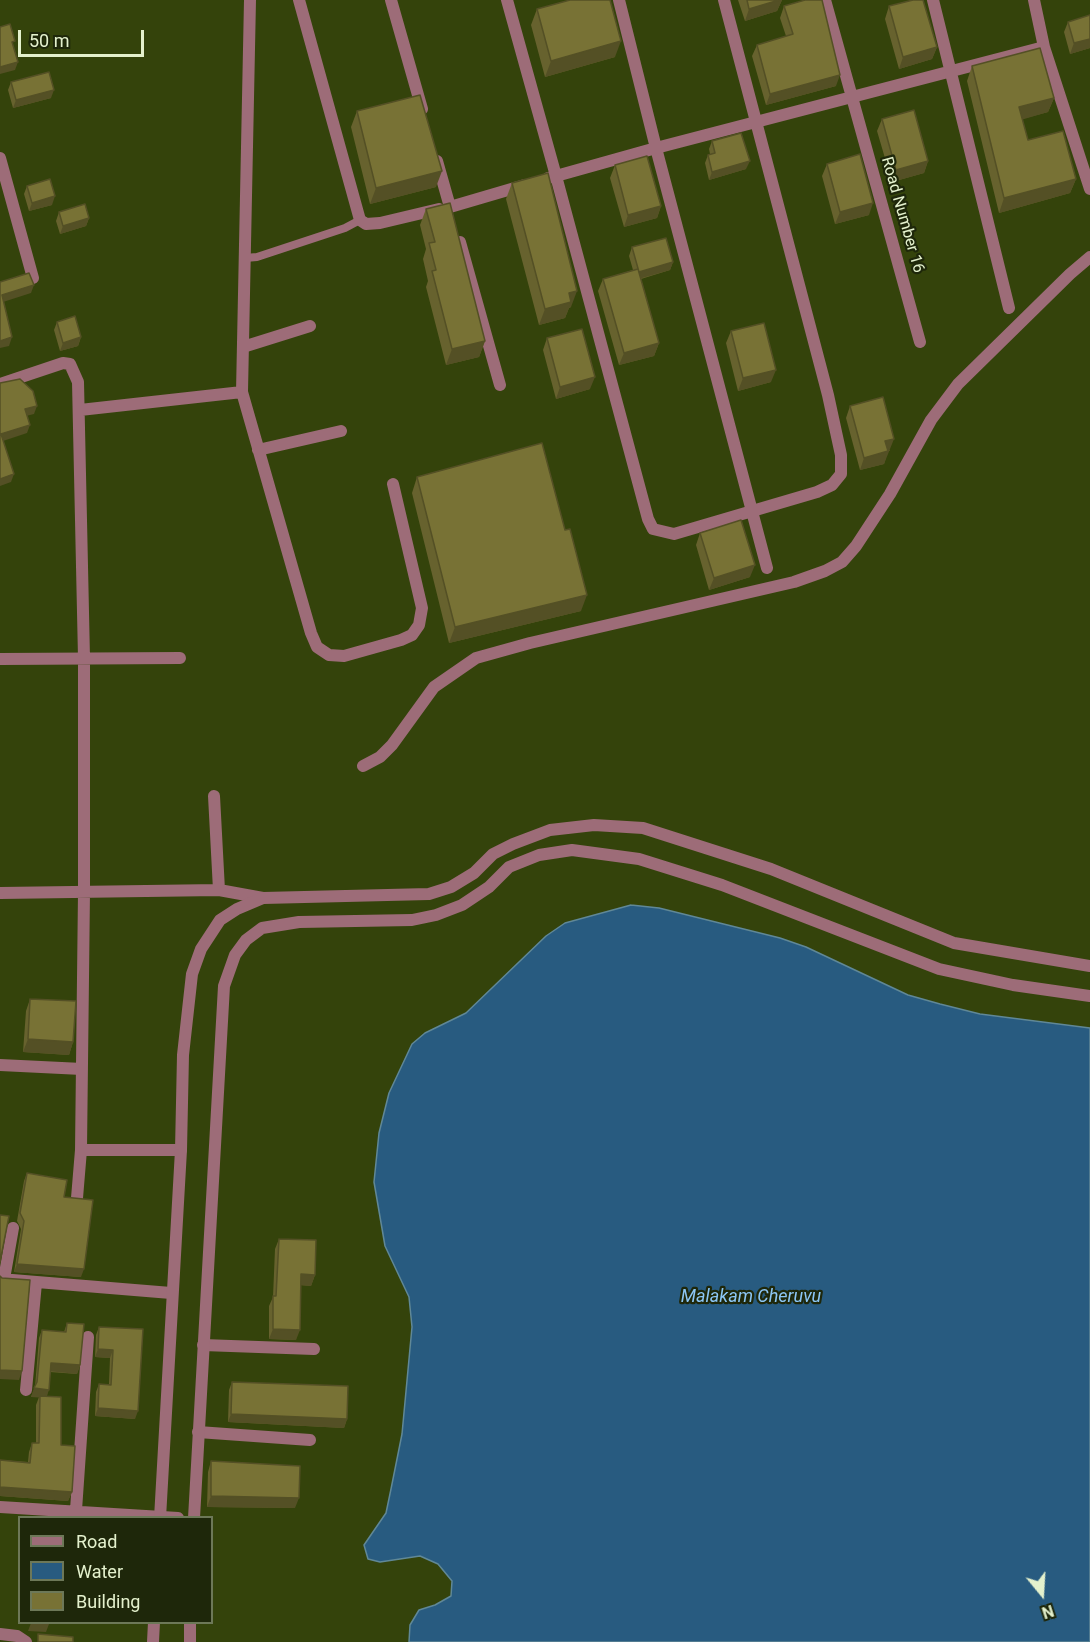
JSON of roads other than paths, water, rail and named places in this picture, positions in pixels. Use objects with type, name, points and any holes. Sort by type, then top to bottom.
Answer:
[{"type":"street","points":[[250,0],[242,392],[311,633],[317,647],[329,655],[344,656],[401,640],[412,635],[419,626],[422,608],[393,484]]},
{"type":"street","points":[[299,0],[360,220],[366,224],[453,218],[556,176],[1044,46]]},
{"type":"street","points":[[391,0],[427,126]]},
{"type":"street","points":[[507,0],[648,519],[653,529],[674,534],[817,492],[832,485],[841,474],[841,455],[828,395],[724,0]]},
{"type":"street","points":[[620,0],[767,568]]},
{"type":"street","name":"Road Number 16","points":[[825,0],[921,342]]},
{"type":"street","points":[[933,0],[1010,308]]},
{"type":"street","points":[[1034,0],[1044,46],[1090,189]]},
{"type":"street","points":[[434,149],[500,385]]},
{"type":"street","points":[[0,158],[33,278]]},
{"type":"street","points":[[363,766],[380,757],[392,745],[434,687],[476,658],[530,643],[794,582],[825,572],[842,562],[856,546],[890,494],[931,420],[958,384],[1090,257]]},
{"type":"street","points":[[243,347],[310,326]]},
{"type":"street","points":[[0,384],[63,363],[70,364],[78,382],[84,658],[84,892],[81,1150],[77,1198]]},
{"type":"street","points":[[80,410],[242,392]]},
{"type":"street","points":[[258,450],[341,430]]},
{"type":"street","points":[[0,658],[180,658]]},
{"type":"street","points":[[214,796],[219,890]]},
{"type":"street","points":[[0,893],[219,890],[263,898],[429,894],[451,888],[474,873],[493,854],[550,830],[594,825],[643,828],[771,869],[954,943],[1090,966]]},
{"type":"street","points":[[535,836],[539,855]]},
{"type":"street","points":[[194,1516],[224,986],[235,955],[246,940],[262,928],[299,922],[412,920],[436,915],[462,905],[489,887],[509,867],[539,855],[572,850],[639,860],[722,885],[939,969],[1013,985],[1090,996]]},
{"type":"street","points":[[429,894],[436,915]]},
{"type":"street","points":[[160,1516],[171,1293],[181,1150],[183,1055],[192,974],[201,949],[220,920],[263,898]]},
{"type":"street","points":[[0,1065],[82,1069]]},
{"type":"street","points":[[81,1150],[181,1150]]},
{"type":"street","points":[[13,1228],[2,1279],[171,1293]]},
{"type":"street","points":[[26,1390],[36,1283]]},
{"type":"street","points":[[76,1510],[88,1336]]},
{"type":"street","points":[[203,1345],[314,1349]]},
{"type":"street","points":[[198,1432],[310,1440]]},
{"type":"street","points":[[0,1506],[148,1516]]},
{"type":"street","points":[[153,1642],[154,1624]]},
{"type":"street","points":[[190,1624],[190,1642]]},
{"type":"street","points":[[0,1634],[17,1636],[26,1642]]},
{"type":"lane","points":[[245,258],[257,257],[345,228],[360,220]]},
{"type":"water","name":"Malakam Cheruvu","points":[[631,905],[659,908],[780,938],[806,947],[908,995],[940,1004],[980,1014],[1090,1028],[1090,1642],[409,1642],[410,1625],[419,1610],[435,1605],[451,1596],[452,1581],[438,1564],[420,1556],[380,1562],[368,1559],[364,1545],[386,1513],[402,1434],[412,1327],[409,1297],[385,1246],[374,1182],[379,1133],[389,1093],[412,1044],[425,1033],[466,1013],[546,936],[565,923]]}]
